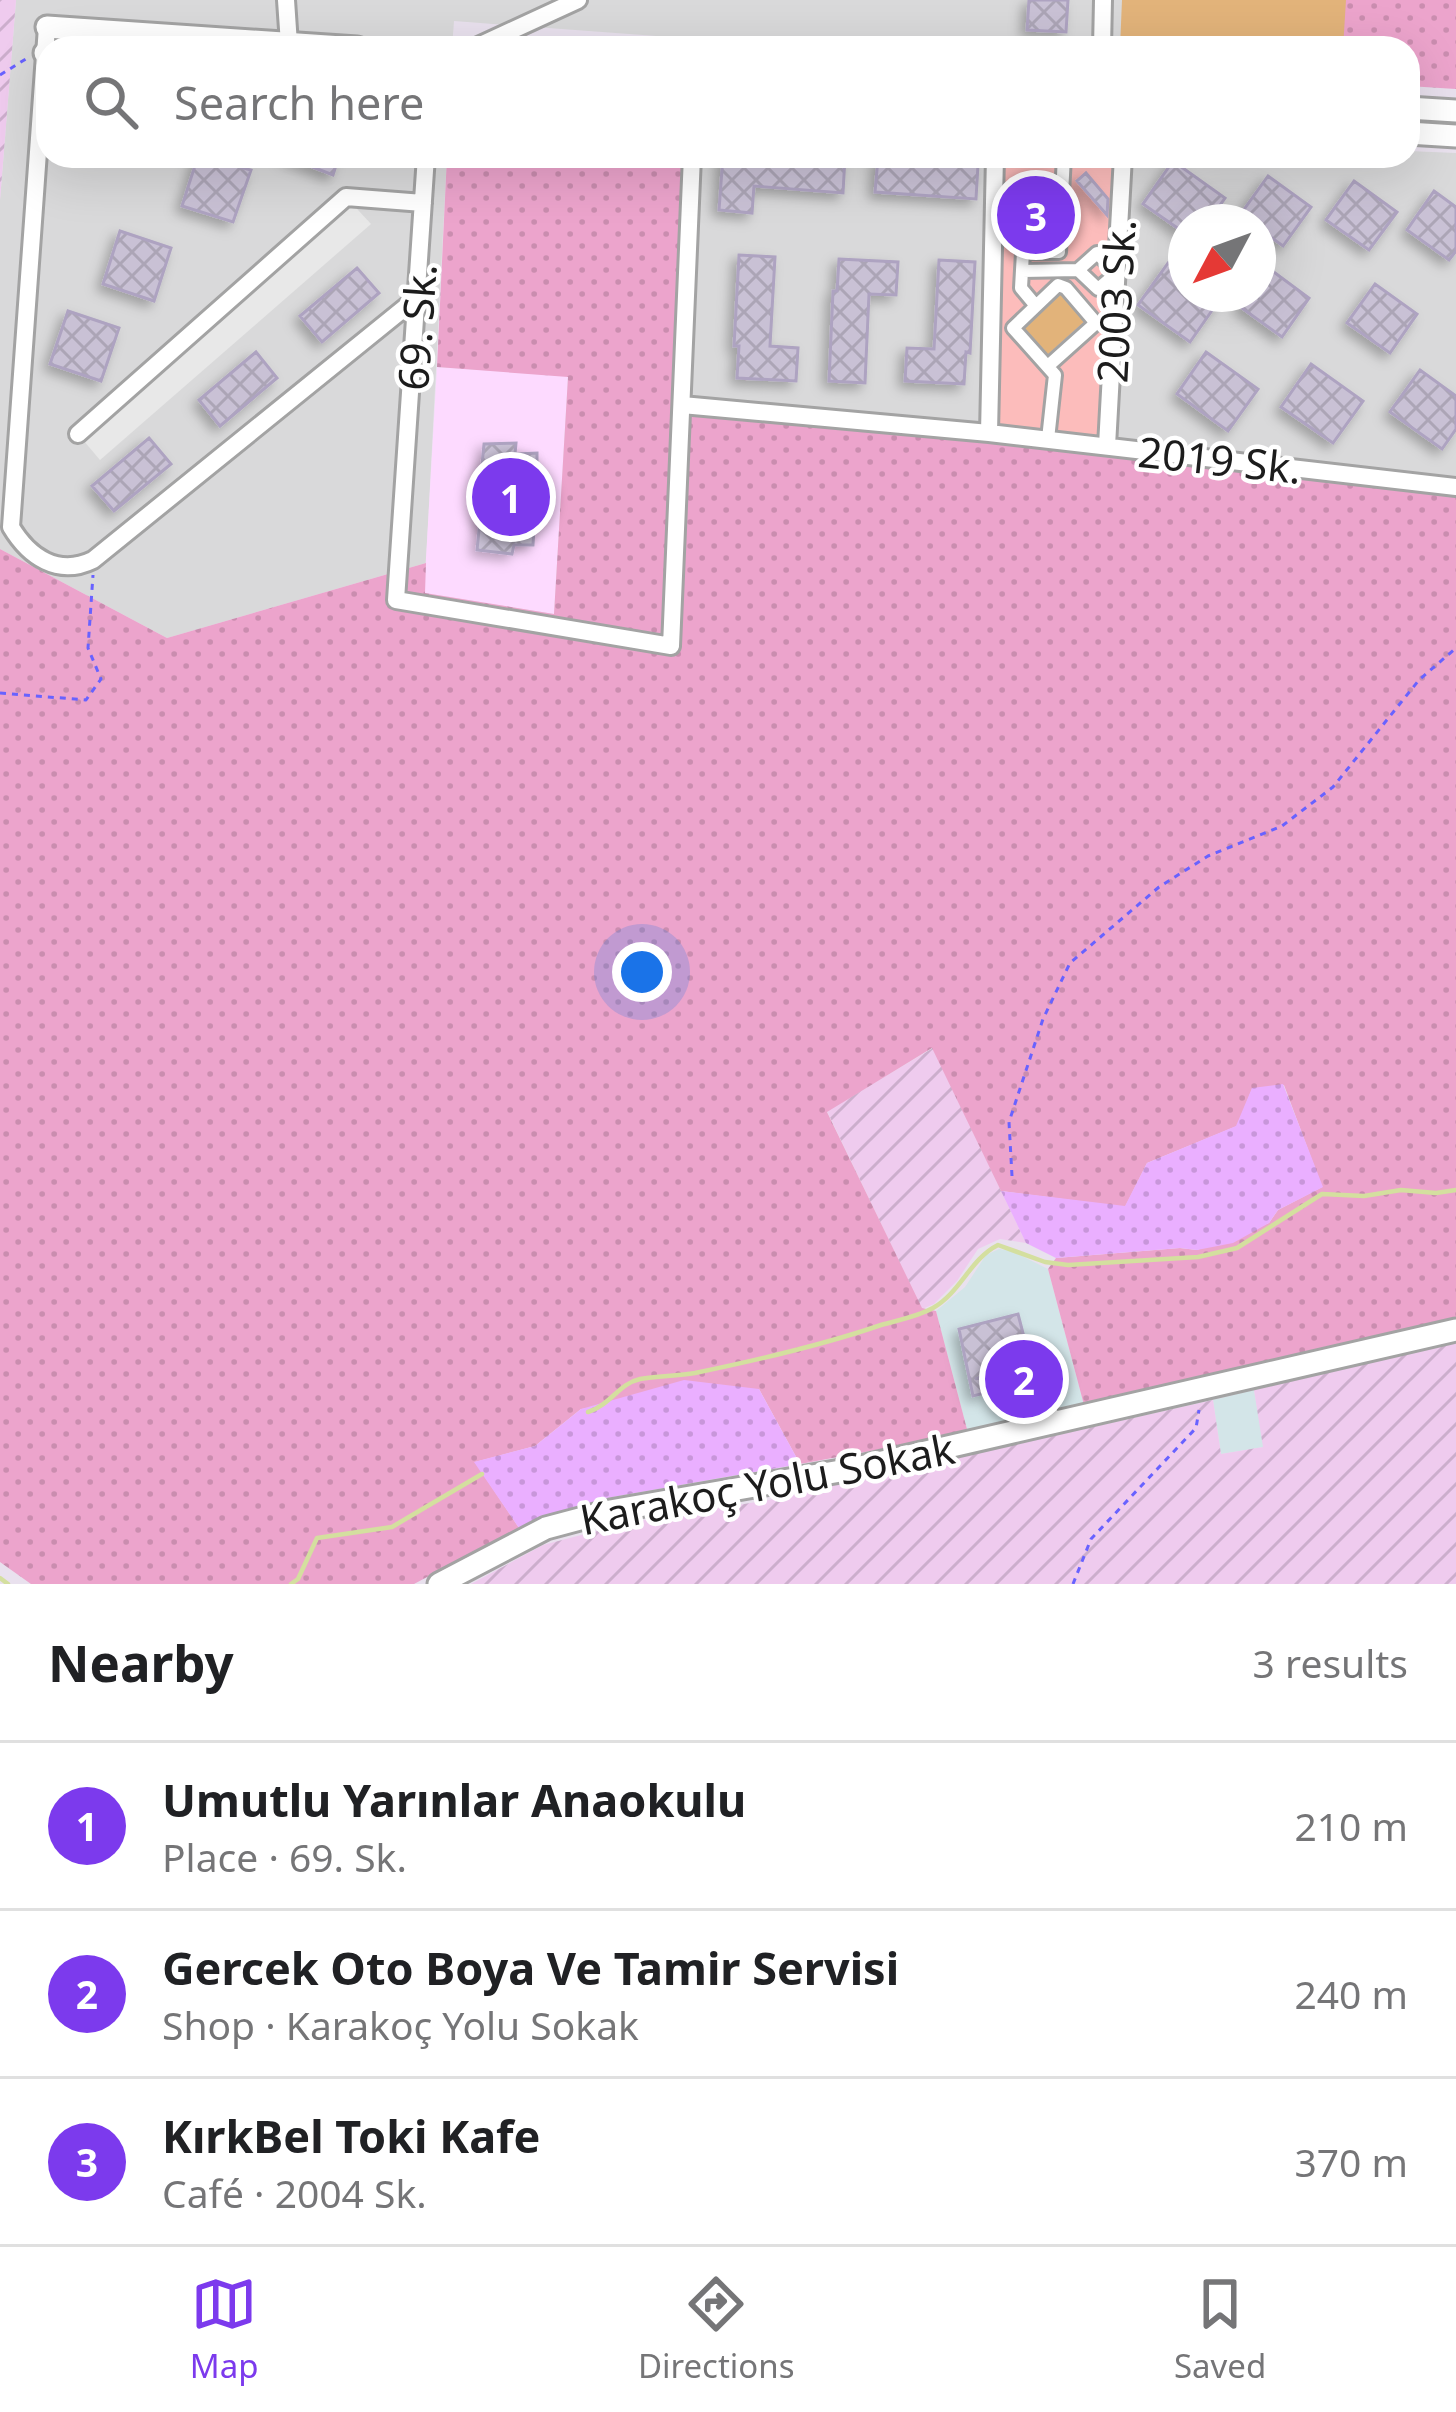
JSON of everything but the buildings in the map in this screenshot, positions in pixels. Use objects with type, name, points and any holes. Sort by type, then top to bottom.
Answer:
[{"type":"street","points":[[286,0],[288,36]]},
{"type":"street","points":[[500,36],[578,0]]},
{"type":"street","points":[[1102,36],[1103,0]]},
{"type":"street","points":[[47,36],[47,27],[175,36]]},
{"type":"street","points":[[1420,109],[1456,111]]},
{"type":"street","points":[[1420,134],[1456,136]]},
{"type":"street","points":[[37,168],[11,526],[26,550],[50,564],[77,568],[93,560],[418,297]]},
{"type":"street","name":"69. Sk.","points":[[425,168],[396,600],[671,646],[682,405]]},
{"type":"street","points":[[682,405],[692,168]]},
{"type":"street","points":[[989,433],[995,168]]},
{"type":"street","points":[[1036,306],[1021,288],[1023,252],[1058,252],[1063,168]]},
{"type":"street","name":"2003 Sk.","points":[[1108,446],[1122,168]]},
{"type":"street","points":[[1063,172],[1073,184]]},
{"type":"street","points":[[78,434],[346,197],[423,203]]},
{"type":"street","points":[[992,266],[1078,270],[1098,289],[1117,273],[1097,253],[1078,270]]},
{"type":"street","points":[[1048,366],[1096,323],[1058,285],[1013,328],[1055,375],[1048,440]]},
{"type":"street","name":"2019 Sk.","points":[[682,405],[1454,483]]},
{"type":"street","name":"Karakoç Yolu Sokak","points":[[439,1584],[546,1528],[610,1511],[852,1469],[1456,1330]]},
{"type":"lane","points":[[1007,1388],[1041,1380],[1058,1423]]},
{"type":"path","points":[[0,75],[36,55]]},
{"type":"path","points":[[0,693],[86,700],[96,690],[101,680],[87,632],[93,560]]},
{"type":"path","points":[[1012,1176],[1009,1122],[1042,1019],[1070,963],[1159,886],[1208,856],[1282,826],[1333,787],[1419,680],[1456,648]]},
{"type":"path","points":[[1073,1584],[1091,1539],[1196,1428],[1203,1387]]},
{"type":"shaded area","points":[[0,0],[16,0],[0,200]]},
{"type":"shaded area","points":[[16,0],[1123,0],[1122,36],[656,36],[454,21],[453,36],[36,36],[36,168],[446,168],[426,563],[167,638],[0,549],[0,200]]},
{"type":"shaded area","points":[[1122,0],[1346,0],[1344,36],[1120,36]]},
{"type":"shaded area","points":[[1123,0],[1456,0],[1456,89],[1420,87],[1420,36],[1122,36]]},
{"type":"shaded area","points":[[1420,152],[1456,153],[1456,497],[1108,446],[1131,168],[1420,168]]},
{"type":"shaded area","points":[[446,168],[692,168],[682,404],[1107,446],[1456,497],[1456,1320],[1084,1405],[1048,1269],[1056,1258],[1197,1250],[1269,1223],[1278,1210],[1322,1187],[1284,1085],[1252,1089],[1237,1126],[1147,1163],[1125,1207],[1001,1191],[932,1048],[827,1112],[922,1308],[936,1311],[968,1433],[800,1464],[759,1389],[581,1409],[535,1446],[475,1462],[519,1528],[414,1584],[31,1584],[0,1562],[0,549],[167,638],[426,563],[425,593],[554,614],[568,377],[437,367]]},
{"type":"shaded area","points":[[691,168],[995,168],[982,701],[671,646]]},
{"type":"shaded area","points":[[995,168],[1131,168],[1107,446],[989,433]]},
{"type":"shaded area","points":[[346,197],[371,224],[100,460],[78,434]]},
{"type":"shaded area","points":[[1060,291],[1086,320],[1046,356],[1020,327]]},
{"type":"shaded area","points":[[437,367],[568,376],[554,614],[424,593]]},
{"type":"shaded area","points":[[933,1048],[1026,1243],[1000,1239],[978,1249],[957,1281],[922,1309],[827,1111]]},
{"type":"shaded area","points":[[999,1249],[1048,1269],[1084,1405],[968,1433],[936,1311],[965,1287],[986,1255]]},
{"type":"shaded area","points":[[1456,1342],[1456,1584],[471,1584],[543,1545],[627,1523],[769,1500],[1213,1400],[1221,1454],[1263,1447],[1254,1390]]},
{"type":"shaded area","points":[[1254,1390],[1264,1447],[1221,1454],[1213,1400]]},
{"type":"sand","points":[[1283,1084],[1323,1187],[1278,1210],[1269,1223],[1233,1243],[1197,1250],[1056,1258],[1026,1243],[1001,1191],[1125,1206],[1147,1163],[1236,1126],[1252,1088]]},
{"type":"sand","points":[[684,1380],[759,1389],[800,1464],[607,1498],[519,1528],[474,1462],[535,1446],[581,1409]]},
{"type":"waterway","points":[[588,1412],[640,1379],[765,1358],[921,1314],[943,1301],[980,1258],[998,1245],[1068,1265],[1198,1257],[1237,1248],[1322,1194],[1456,1190]]},
{"type":"waterway","points":[[291,1584],[298,1579],[317,1538],[392,1527],[482,1474]]},
{"type":"waterway","points":[[0,1578],[8,1584]]},
{"type":"place","name":"KırkBel Toki Kafe","points":[[1036,215]]},
{"type":"place","name":"Umutlu Yarınlar Anaokulu","points":[[511,497]]},
{"type":"place","name":"Gercek Oto Boya Ve Tamir Servisi","points":[[1024,1379]]}]
